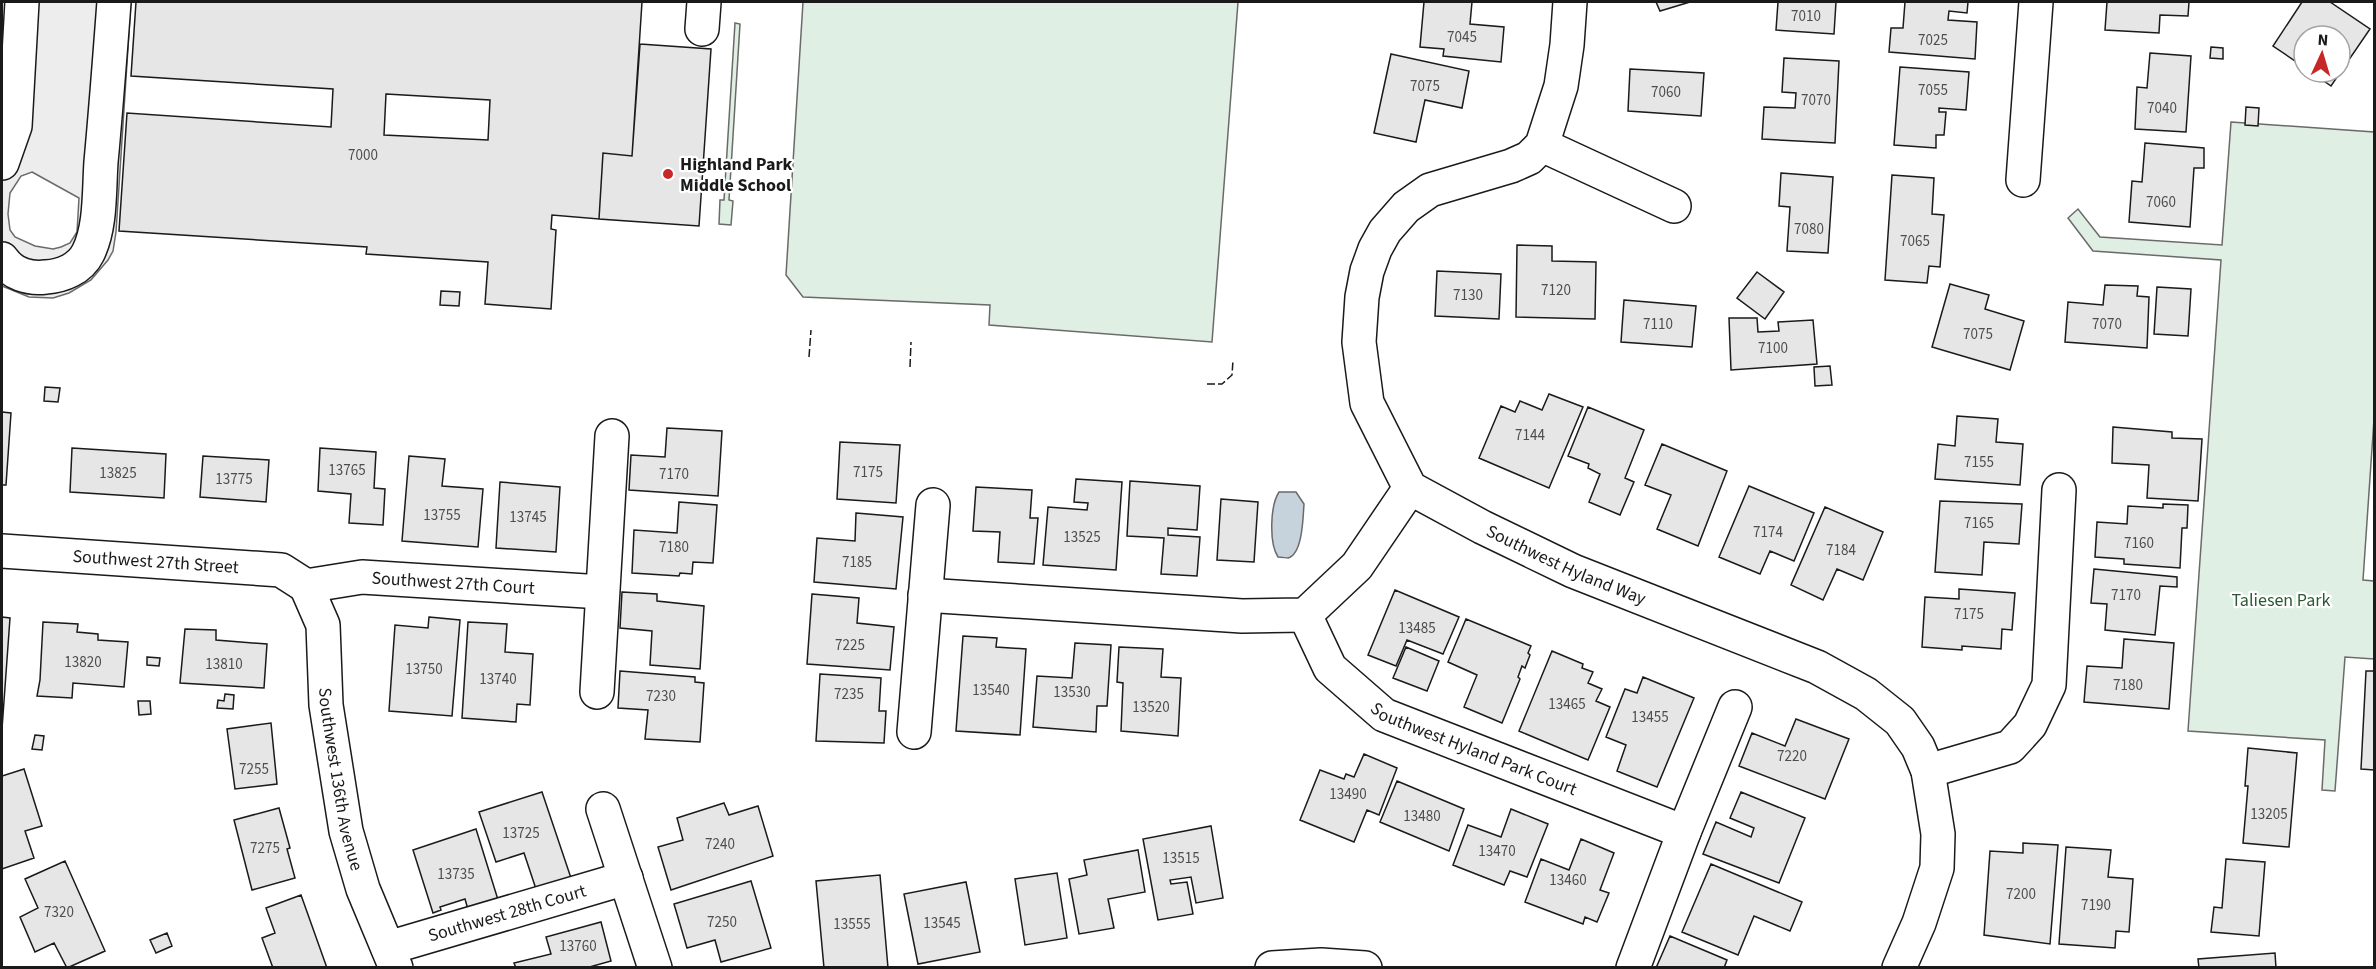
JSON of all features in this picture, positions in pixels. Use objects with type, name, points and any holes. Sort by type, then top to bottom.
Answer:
[{"type":"street","points":[[2,163],[15,126],[22,2]]},
{"type":"street","points":[[2,259],[7,267],[24,276],[39,278],[57,276],[75,268],[87,255],[94,234],[99,190],[114,2]]},
{"type":"street","points":[[926,595],[1242,616],[1305,615],[1357,566],[1410,488],[1367,403],[1359,342],[1362,297],[1374,249],[1385,231],[1406,207],[1430,190],[1511,166],[1529,158],[1542,145],[1561,86],[1570,2]]},
{"type":"street","points":[[2023,180],[2036,2]]},
{"type":"street","points":[[1542,145],[1674,206]]},
{"type":"street","points":[[597,692],[612,436]]},
{"type":"street","name":"Southwest Hyland Way","points":[[1410,488],[1482,527],[1573,571],[1827,672],[1866,694],[1900,721],[1918,747],[1928,771],[1938,834],[1937,868],[1919,923],[1899,968]]},
{"type":"street","points":[[1928,771],[2010,747],[2030,724],[2049,685],[2059,490]]},
{"type":"street","points":[[914,732],[933,505]]},
{"type":"street","name":"Southwest 27th Street","points":[[2,551],[281,570],[306,586]]},
{"type":"street","name":"Southwest 27th Court","points":[[306,586],[362,577],[602,592]]},
{"type":"street","name":"Southwest 136th Avenue","points":[[306,586],[323,625],[326,705],[346,831],[363,889],[392,958]]},
{"type":"street","name":"Southwest Hyland Park Court","points":[[1305,615],[1330,668],[1383,715],[1684,832]]},
{"type":"street","points":[[1634,968],[1684,832],[1735,707]]},
{"type":"street","points":[[603,809],[655,968]]},
{"type":"street","name":"Southwest 28th Court","points":[[392,958],[626,878]]},
{"type":"street","points":[[1272,968],[1321,965],[1365,968]]},
{"type":"green space","points":[[803,2],[1238,2],[1212,342],[989,325],[990,305],[803,297],[786,275]]},
{"type":"green space","points":[[735,23],[740,24],[729,200],[733,201],[731,225],[719,224],[720,200],[724,200]]},
{"type":"green space","name":"Taliesen Park","points":[[2231,122],[2374,132],[2374,419],[2363,580],[2374,581],[2374,659],[2345,657],[2335,791],[2322,790],[2325,740],[2188,731],[2221,260],[2093,251],[2068,218],[2078,209],[2100,237],[2222,245]]},
{"type":"shaded area","points":[[2,2],[131,2],[113,251],[91,280],[69,293],[53,298],[29,297],[2,286]],"holes":[[[32,172],[79,198],[77,232],[70,243],[53,249],[35,246],[15,237],[10,230],[8,214],[10,193],[21,176]]]},
{"type":"shaded area","points":[[1279,492],[1296,492],[1304,504],[1297,550],[1288,558],[1278,557],[1273,543],[1272,515]]},
{"type":"building","points":[[136,2],[642,2],[632,156],[603,153],[599,219],[552,215],[551,229],[556,230],[551,309],[485,304],[488,262],[366,254],[367,247],[119,231],[127,113],[331,127],[333,89],[131,76]],"holes":[[[386,94],[490,100],[488,140],[384,135]]]},
{"type":"building","points":[[1424,2],[1472,2],[1470,24],[1504,27],[1501,62],[1443,56],[1444,49],[1420,47]]},
{"type":"building","points":[[1656,2],[1690,2],[1660,11]]},
{"type":"building","points":[[1778,2],[1836,2],[1834,34],[1776,30]]},
{"type":"building","points":[[1905,2],[1968,2],[1967,13],[1949,11],[1948,20],[1977,22],[1975,59],[1889,52],[1891,28],[1903,28]]},
{"type":"building","points":[[2107,2],[2189,2],[2188,16],[2160,15],[2159,33],[2105,30]]},
{"type":"building","points":[[2302,2],[2330,2],[2370,29],[2352,55],[2352,24],[2292,24],[2292,59],[2273,46]]},
{"type":"building","points":[[640,44],[711,49],[699,226],[599,219],[603,153],[632,156]]},
{"type":"building","points":[[2211,47],[2223,48],[2223,59],[2210,58]]},
{"type":"building","points":[[2150,53],[2191,56],[2186,132],[2135,129],[2137,87],[2147,88]]},
{"type":"building","points":[[1391,54],[1469,71],[1462,108],[1425,100],[1416,142],[1374,133]]},
{"type":"building","points":[[1784,58],[1839,61],[1835,143],[1762,139],[1764,107],[1795,108],[1796,93],[1782,92]]},
{"type":"building","points":[[1900,67],[1969,72],[1966,110],[1939,108],[1939,112],[1946,112],[1944,135],[1936,135],[1936,148],[1894,145]]},
{"type":"building","points":[[1630,69],[1704,73],[1701,116],[1628,111]]},
{"type":"building","points":[[2246,107],[2259,108],[2258,126],[2245,125]]},
{"type":"building","points":[[2145,143],[2204,148],[2204,168],[2194,168],[2190,227],[2129,222],[2132,181],[2142,182]]},
{"type":"building","points":[[1781,173],[1833,177],[1828,253],[1787,251],[1790,207],[1779,206]]},
{"type":"building","points":[[1892,175],[1934,178],[1932,214],[1944,215],[1940,267],[1929,266],[1927,283],[1885,280]]},
{"type":"building","points":[[1517,245],[1552,246],[1552,261],[1596,262],[1595,319],[1516,317]]},
{"type":"building","points":[[1437,271],[1501,274],[1499,319],[1435,316]]},
{"type":"building","points":[[1757,272],[1784,292],[1765,319],[1737,298]]},
{"type":"building","points":[[1950,284],[1989,295],[1985,309],[2024,321],[2010,370],[1932,347]]},
{"type":"building","points":[[2105,285],[2138,286],[2137,296],[2149,297],[2147,348],[2065,342],[2068,302],[2103,305]]},
{"type":"building","points":[[2157,287],[2191,289],[2188,336],[2154,334]]},
{"type":"building","points":[[441,291],[460,292],[459,306],[440,305]]},
{"type":"building","points":[[1624,300],[1696,306],[1692,347],[1621,342]]},
{"type":"building","points":[[1729,318],[1757,318],[1758,332],[1779,331],[1778,322],[1813,320],[1817,364],[1731,370]]},
{"type":"building","points":[[1830,366],[1832,385],[1815,386],[1814,367]]},
{"type":"building","points":[[45,387],[60,388],[58,402],[44,401]]},
{"type":"building","points":[[1549,394],[1583,407],[1549,488],[1479,458],[1501,406],[1515,412],[1520,401],[1542,410]]},
{"type":"building","points":[[1588,407],[1644,430],[1625,478],[1634,482],[1620,515],[1589,502],[1600,474],[1588,468],[1589,464],[1568,456]]},
{"type":"building","points":[[2,412],[11,413],[6,485],[2,485]]},
{"type":"building","points":[[1957,416],[1998,419],[1996,442],[2023,444],[2020,485],[1935,479],[1938,444],[1955,446]]},
{"type":"building","points":[[2113,427],[2172,432],[2172,438],[2202,439],[2198,501],[2147,498],[2149,465],[2112,463]]},
{"type":"building","points":[[667,428],[722,431],[718,496],[629,490],[631,455],[665,457]]},
{"type":"building","points":[[840,442],[900,445],[896,503],[837,499]]},
{"type":"building","points":[[1662,444],[1727,471],[1698,546],[1657,529],[1671,495],[1645,485]]},
{"type":"building","points":[[72,448],[166,454],[164,498],[70,492]]},
{"type":"building","points":[[320,448],[376,452],[374,488],[385,489],[383,525],[349,523],[351,494],[318,491]]},
{"type":"building","points":[[203,456],[269,460],[266,502],[200,497]]},
{"type":"building","points":[[409,456],[445,459],[442,486],[483,489],[478,547],[402,541]]},
{"type":"building","points":[[1076,479],[1122,482],[1116,570],[1043,565],[1048,507],[1087,510],[1088,503],[1074,502]]},
{"type":"building","points":[[1130,481],[1200,486],[1197,530],[1168,528],[1168,535],[1200,537],[1197,576],[1161,574],[1164,538],[1127,536]]},
{"type":"building","points":[[500,482],[560,487],[556,552],[496,548]]},
{"type":"building","points":[[1749,486],[1814,513],[1794,561],[1770,551],[1760,574],[1719,557]]},
{"type":"building","points":[[976,487],[1032,490],[1030,518],[1038,518],[1034,564],[998,562],[1000,532],[973,531]]},
{"type":"building","points":[[1221,499],[1258,502],[1254,562],[1217,560]]},
{"type":"building","points":[[1940,501],[2022,504],[2019,544],[1984,542],[1982,575],[1935,572]]},
{"type":"building","points":[[679,502],[717,505],[713,563],[693,562],[692,574],[680,573],[679,576],[632,573],[634,530],[677,533]]},
{"type":"building","points":[[2163,504],[2188,505],[2187,528],[2182,528],[2180,568],[2124,564],[2124,559],[2095,557],[2097,522],[2127,524],[2128,506],[2163,508]]},
{"type":"building","points":[[1825,507],[1883,532],[1863,580],[1837,569],[1823,600],[1791,585]]},
{"type":"building","points":[[856,513],[903,517],[896,589],[814,582],[817,538],[855,541]]},
{"type":"building","points":[[2094,569],[2177,577],[2177,587],[2160,586],[2155,635],[2105,630],[2107,604],[2091,603]]},
{"type":"building","points":[[1959,589],[2015,593],[2012,630],[2002,629],[2001,649],[1962,646],[1962,650],[1922,647],[1925,597],[1959,599]]},
{"type":"building","points":[[1395,590],[1459,617],[1443,654],[1407,640],[1396,666],[1368,655]]},
{"type":"building","points":[[622,592],[657,594],[657,601],[704,606],[700,669],[650,665],[652,631],[620,628]]},
{"type":"building","points":[[812,594],[859,598],[857,623],[894,627],[890,670],[807,664]]},
{"type":"building","points":[[2,617],[10,618],[2,729]]},
{"type":"building","points":[[429,617],[460,620],[452,716],[389,711],[395,625],[428,628]]},
{"type":"building","points":[[1466,619],[1531,646],[1528,653],[1530,655],[1525,668],[1522,666],[1518,677],[1520,679],[1502,723],[1464,707],[1477,675],[1448,662]]},
{"type":"building","points":[[43,622],[78,624],[77,632],[98,634],[98,640],[128,642],[124,687],[73,683],[72,698],[37,696]]},
{"type":"building","points":[[468,622],[507,624],[505,652],[533,654],[530,705],[517,704],[516,722],[462,718]]},
{"type":"building","points":[[185,629],[216,630],[216,640],[267,644],[264,688],[180,683]]},
{"type":"building","points":[[963,636],[997,638],[996,647],[1026,649],[1020,735],[956,731]]},
{"type":"building","points":[[2124,639],[2174,643],[2169,709],[2084,702],[2087,666],[2122,668]]},
{"type":"building","points":[[1075,643],[1111,645],[1107,706],[1097,706],[1096,732],[1033,727],[1037,676],[1072,678]]},
{"type":"building","points":[[1119,647],[1163,649],[1161,677],[1181,678],[1178,736],[1121,731],[1123,683],[1117,682]]},
{"type":"building","points":[[1406,647],[1439,661],[1427,691],[1393,678]]},
{"type":"building","points":[[1552,651],[1583,664],[1582,668],[1593,672],[1588,683],[1602,689],[1596,701],[1610,707],[1588,760],[1519,731]]},
{"type":"building","points":[[147,657],[160,658],[159,666],[147,665]]},
{"type":"building","points":[[620,671],[695,677],[695,682],[704,683],[700,742],[645,739],[648,710],[618,708]]},
{"type":"building","points":[[2366,671],[2374,671],[2374,770],[2361,769]]},
{"type":"building","points":[[820,674],[881,678],[879,711],[886,711],[884,743],[816,741]]},
{"type":"building","points":[[1643,677],[1694,698],[1657,787],[1617,771],[1626,745],[1606,737],[1625,689],[1637,693]]},
{"type":"building","points":[[225,694],[234,695],[233,709],[217,708],[218,700],[224,701]]},
{"type":"building","points":[[138,701],[150,701],[151,714],[139,715]]},
{"type":"building","points":[[1796,719],[1849,739],[1825,799],[1739,766],[1752,733],[1785,746]]},
{"type":"building","points":[[271,723],[277,784],[235,789],[227,729]]},
{"type":"building","points":[[35,735],[44,736],[42,750],[32,749]]},
{"type":"building","points":[[2248,748],[2297,753],[2289,847],[2243,843],[2248,786],[2245,786]]},
{"type":"building","points":[[1364,754],[1397,768],[1379,815],[1367,810],[1354,842],[1300,820],[1320,770],[1344,779],[1346,774],[1354,777]]},
{"type":"building","points":[[24,769],[42,826],[25,831],[34,858],[2,869],[2,776]]},
{"type":"building","points":[[1397,781],[1464,809],[1449,851],[1380,822]]},
{"type":"building","points":[[542,792],[571,878],[536,889],[524,853],[496,862],[479,812]]},
{"type":"building","points":[[1741,792],[1805,818],[1779,883],[1703,854],[1716,822],[1751,837],[1754,828],[1730,818]]},
{"type":"building","points":[[724,803],[729,815],[758,806],[773,856],[671,890],[658,847],[683,840],[677,818]]},
{"type":"building","points":[[279,808],[290,848],[287,849],[295,878],[252,890],[234,820]]},
{"type":"building","points":[[1511,809],[1548,824],[1527,877],[1510,871],[1504,885],[1453,865],[1468,825],[1501,837]]},
{"type":"building","points":[[1211,826],[1223,898],[1196,903],[1191,877],[1170,880],[1171,884],[1187,882],[1193,914],[1158,920],[1143,839]]},
{"type":"building","points":[[476,829],[499,903],[469,913],[465,899],[440,907],[441,910],[433,913],[413,850]]},
{"type":"building","points":[[1581,839],[1614,853],[1600,890],[1609,893],[1597,922],[1585,917],[1583,924],[1525,902],[1541,859],[1569,870]]},
{"type":"building","points":[[2023,843],[2058,845],[2050,944],[1984,935],[1990,851],[2023,853]]},
{"type":"building","points":[[2066,847],[2111,850],[2108,877],[2133,879],[2129,932],[2116,931],[2115,948],[2059,944]]},
{"type":"building","points":[[1138,850],[1145,892],[1108,899],[1114,928],[1079,934],[1069,879],[1087,875],[1084,860]]},
{"type":"building","points":[[2226,859],[2265,862],[2259,936],[2211,932],[2214,907],[2222,908]]},
{"type":"building","points":[[65,861],[105,951],[67,968],[54,943],[35,952],[20,917],[38,908],[25,879]]},
{"type":"building","points":[[1711,864],[1802,902],[1790,931],[1754,916],[1738,955],[1682,932]]},
{"type":"building","points":[[1057,873],[1067,938],[1025,945],[1015,879]]},
{"type":"building","points":[[880,875],[888,968],[824,968],[816,881]]},
{"type":"building","points":[[751,881],[771,948],[721,962],[715,940],[687,948],[674,904]]},
{"type":"building","points":[[966,882],[980,952],[918,964],[904,894]]},
{"type":"building","points":[[301,895],[327,968],[273,968],[262,938],[275,933],[266,908]]},
{"type":"building","points":[[601,922],[611,961],[586,968],[516,968],[514,963],[551,954],[546,937]]},
{"type":"building","points":[[167,933],[172,946],[156,953],[150,940]]},
{"type":"building","points":[[1670,936],[1727,960],[1724,968],[1656,968]]},
{"type":"building","points":[[2275,953],[2276,968],[2199,968],[2198,959]]},
{"type":"fence","points":[[809,357],[811,330]]},
{"type":"fence","points":[[910,367],[911,342]]},
{"type":"fence","points":[[1207,384],[1222,384],[1232,375],[1233,360]]},
{"type":"place","name":"Highland Park Middle School","points":[[668,174]]}]
